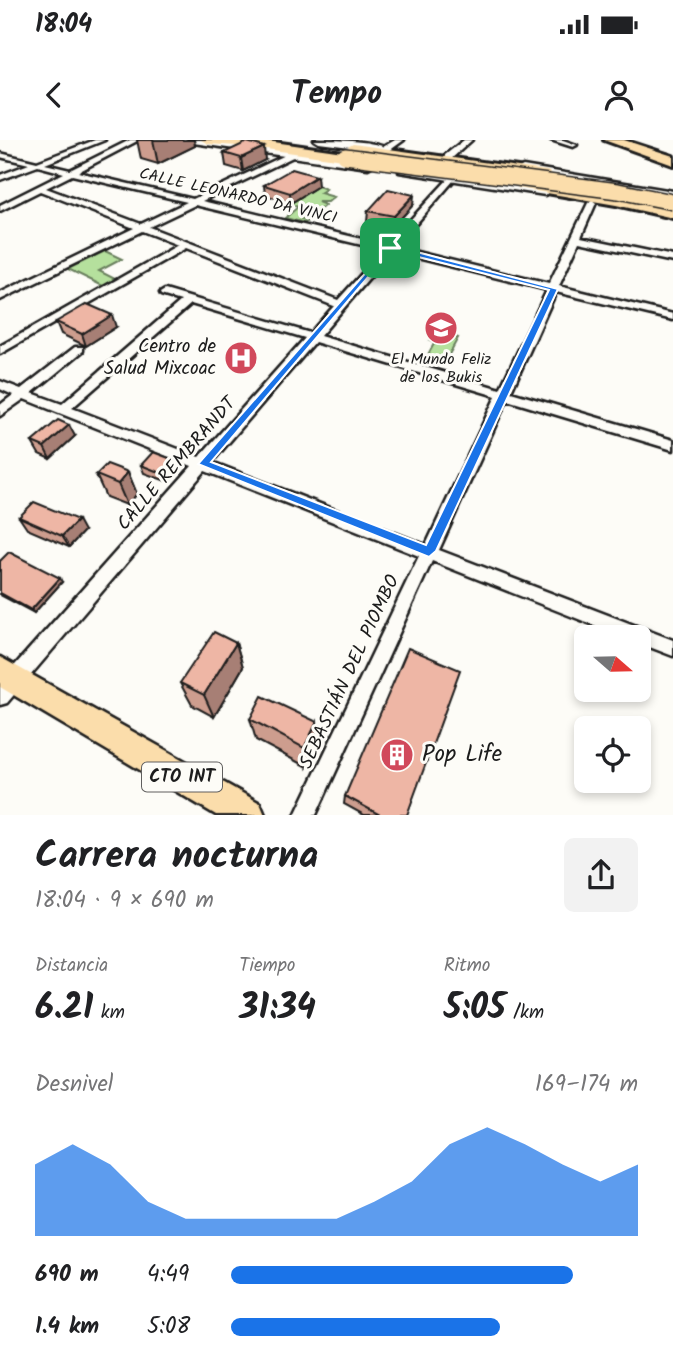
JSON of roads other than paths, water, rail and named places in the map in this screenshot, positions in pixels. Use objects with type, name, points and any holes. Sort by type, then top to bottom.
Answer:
[{"type":"highway","points":[[208,140],[272,143],[640,198]]},
{"type":"highway","points":[[232,140],[594,185],[673,205]]},
{"type":"highway","points":[[246,140],[673,205]]},
{"type":"highway","points":[[611,140],[673,159]]},
{"type":"highway","points":[[309,142],[563,177],[673,205]]},
{"type":"highway","points":[[345,156],[450,169],[673,205]]},
{"type":"highway","points":[[450,169],[616,200],[673,205]]},
{"type":"main road","points":[[193,140],[309,142],[386,149],[450,169]]},
{"type":"main road","points":[[309,142],[450,169]]},
{"type":"main road","name":"CTO INT","points":[[5,682],[248,815]]},
{"type":"street","points":[[0,178],[101,140]]},
{"type":"street","points":[[0,208],[135,140]]},
{"type":"street","points":[[386,149],[400,140]]},
{"type":"street","name":"CALLE REMBRANDT","points":[[5,682],[204,464],[390,248],[450,169],[468,140]]},
{"type":"street","points":[[555,140],[573,145]]},
{"type":"street","points":[[620,140],[673,159]]},
{"type":"street","points":[[0,297],[196,202],[309,142]]},
{"type":"street","name":"CALLE LEONARDO DA VINCI","points":[[0,155],[673,317]]},
{"type":"street","points":[[40,188],[341,305]]},
{"type":"street","name":"SEBASTIÁN DEL PIOMBO","points":[[304,815],[554,289],[592,203]]},
{"type":"street","points":[[577,239],[673,259]]},
{"type":"street","points":[[0,351],[184,245]]},
{"type":"street","points":[[165,293],[673,444]]},
{"type":"street","points":[[64,409],[189,300]]},
{"type":"street","points":[[0,412],[79,349]]},
{"type":"street","points":[[0,385],[673,648]]},
{"type":"place","name":"El Mundo Feliz de los Bukis","points":[[441,328]]},
{"type":"place","name":"Centro de Salud Mixcoac","points":[[241,358]]},
{"type":"place","name":"Pop Life","points":[[397,755]]}]
